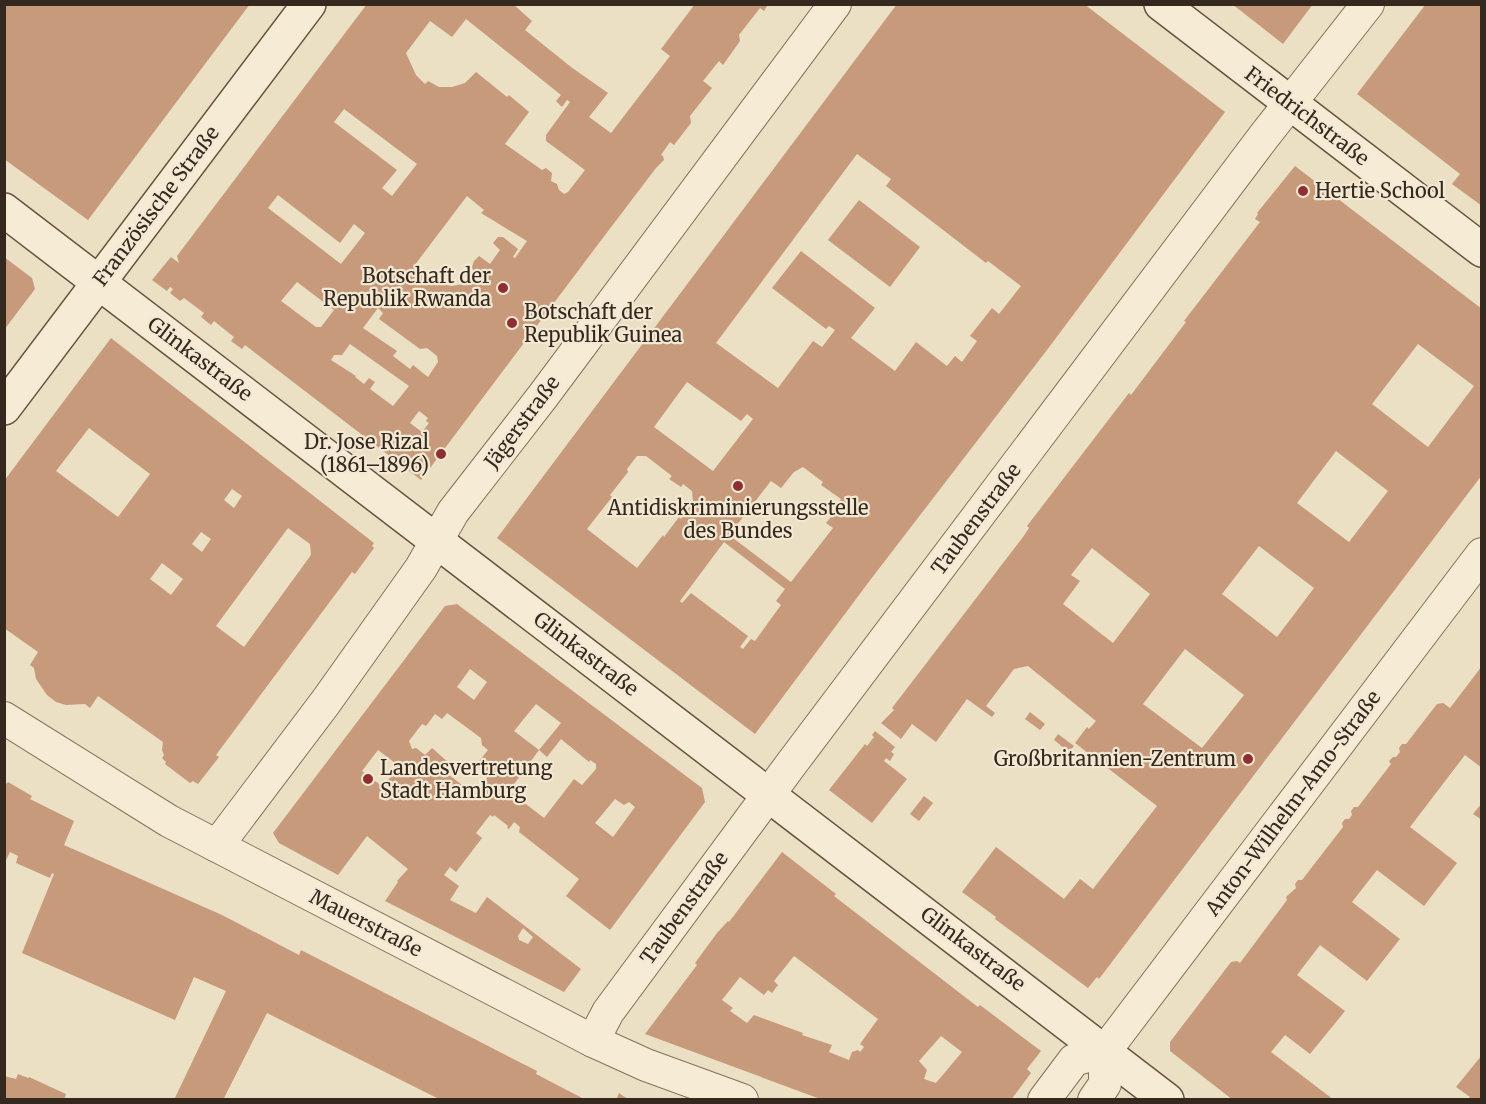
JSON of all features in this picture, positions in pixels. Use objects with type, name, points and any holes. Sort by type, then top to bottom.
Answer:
[{"type":"street","name":"Französische Straße","points":[[4,408],[309,4]]},
{"type":"street","name":"Jägerstraße","points":[[217,846],[421,568],[453,512],[543,396],[835,4]]},
{"type":"street","name":"Friedrichstraße","points":[[1161,4],[1482,250]]},
{"type":"street","name":"Taubenstraße","points":[[593,1041],[608,1011],[769,794],[1368,4]]},
{"type":"street","name":"Glinkastraße","points":[[4,210],[1167,1100]]},
{"type":"street","name":"Anton-Wilhelm-Amo-Straße","points":[[1105,1051],[1482,554]]},
{"type":"street","name":"Mauerstraße","points":[[4,718],[169,820],[593,1041],[646,1065],[742,1100]]},
{"type":"street","points":[[1044,1100],[1074,1060],[1105,1051],[1105,1084],[1094,1100]]},
{"type":"building","points":[[4,4],[250,4],[88,220],[4,159]]},
{"type":"building","points":[[367,4],[513,4],[532,21],[525,30],[608,93],[589,117],[611,133],[670,56],[661,49],[695,4],[768,4],[764,11],[760,8],[739,35],[740,41],[723,65],[719,61],[703,81],[712,88],[690,116],[691,123],[674,145],[670,142],[661,155],[664,160],[421,480],[245,345],[242,349],[231,341],[234,337],[214,321],[211,325],[201,317],[204,313],[184,298],[180,301],[170,293],[173,289],[170,287],[167,291],[152,280],[171,257],[179,263],[177,256]],"holes":[[[466,19],[561,95],[556,101],[562,107],[567,100],[570,102],[546,135],[546,141],[585,170],[568,192],[564,194],[559,190],[557,184],[551,181],[552,173],[546,168],[542,170],[505,144],[529,112],[509,95],[507,97],[476,72],[465,83],[452,87],[439,87],[428,81],[425,84],[416,75],[406,53],[430,21],[452,37]],[[344,109],[417,164],[392,196],[382,188],[397,170],[334,122]],[[278,195],[340,243],[354,224],[365,233],[341,264],[268,208]],[[467,196],[484,210],[481,213],[527,241],[515,258],[513,257],[518,249],[503,237],[498,237],[493,243],[500,250],[490,264],[479,256],[472,267],[474,273],[464,284],[451,286],[437,282],[414,266]],[[297,282],[334,310],[321,327],[316,327],[281,301]],[[378,308],[383,313],[379,319],[420,349],[427,348],[437,356],[438,362],[428,377],[413,365],[410,369],[393,356],[397,351],[363,328]],[[350,344],[409,386],[393,406],[370,389],[375,382],[369,378],[364,384],[331,360],[334,355],[342,355]],[[419,411],[428,418],[426,421],[429,423],[422,432],[410,423]]]},
{"type":"building","points":[[897,4],[1084,4],[1225,112],[755,734],[497,538]],"holes":[[[857,154],[891,179],[886,186],[986,263],[988,261],[1021,286],[999,314],[992,308],[970,336],[977,341],[962,362],[955,356],[947,366],[916,342],[895,371],[851,338],[875,308],[801,251],[772,288],[826,329],[829,326],[835,330],[822,347],[813,341],[778,388],[716,343]],[[687,382],[741,421],[747,414],[753,419],[713,471],[654,427]],[[637,456],[646,456],[672,476],[669,479],[681,487],[683,484],[692,491],[693,502],[681,519],[679,517],[637,568],[587,529],[612,497],[610,495],[628,472],[627,469]],[[803,467],[823,482],[821,485],[841,499],[833,510],[835,512],[826,523],[833,528],[791,582],[729,535],[771,481],[781,488],[794,472]],[[724,542],[785,589],[776,601],[781,605],[755,641],[751,639],[743,649],[740,647],[748,636],[691,593],[682,603],[680,601]]]},
{"type":"building","points":[[1232,4],[1313,4],[1283,44]]},
{"type":"building","points":[[1426,4],[1482,4],[1482,206],[1452,184],[1460,174],[1357,94]]},
{"type":"building","points":[[1295,166],[1482,309],[1482,475],[1099,979],[1097,977],[1088,988],[962,892],[996,847],[1064,899],[1080,879],[1093,889],[1157,806],[1075,743],[1087,727],[1089,729],[1096,721],[1028,666],[1014,669],[986,706],[995,713],[992,717],[967,699],[936,742],[912,724],[901,739],[881,723],[894,710],[892,708],[1023,537],[1029,528],[1027,526],[1129,393],[1131,395],[1260,222],[1255,219],[1257,213]],"holes":[[[1418,344],[1474,386],[1428,447],[1372,404]],[[1336,451],[1388,491],[1349,542],[1297,503]],[[1259,546],[1314,588],[1277,637],[1222,594]],[[1092,548],[1150,594],[1113,643],[1063,604],[1080,581],[1071,575]],[[1185,649],[1244,695],[1202,748],[1143,704]]]},
{"type":"building","points":[[859,200],[920,247],[890,287],[828,240]]},
{"type":"building","points":[[4,257],[32,278],[35,289],[4,330]]},
{"type":"building","points":[[111,338],[374,543],[372,546],[374,548],[355,574],[352,572],[216,755],[219,757],[198,784],[193,781],[190,783],[165,764],[162,758],[164,755],[163,742],[98,696],[90,708],[85,704],[66,705],[56,702],[47,695],[36,679],[34,668],[30,665],[38,652],[4,628],[4,481]],"holes":[[[89,428],[150,474],[118,517],[56,471]],[[232,489],[242,496],[234,508],[224,500]],[[288,528],[310,544],[311,555],[244,647],[216,626]],[[201,532],[211,539],[202,552],[192,544]],[[162,563],[183,579],[171,595],[150,579]]]},
{"type":"building","points":[[457,604],[702,788],[705,802],[610,930],[566,896],[579,879],[519,832],[520,827],[514,822],[509,829],[494,815],[493,817],[490,815],[476,833],[482,838],[456,872],[450,867],[444,875],[459,886],[450,900],[476,913],[487,897],[581,969],[564,992],[385,901],[397,881],[408,869],[367,836],[338,875],[279,843],[273,833],[445,606]],"holes":[[[470,669],[487,682],[474,700],[457,687]],[[536,704],[561,723],[539,750],[514,731]],[[447,713],[481,738],[482,745],[488,750],[476,765],[489,775],[479,790],[470,791],[441,769],[448,762],[432,748],[425,755],[416,748],[412,749],[409,741],[422,724],[426,726],[435,714],[442,719]],[[561,739],[589,762],[590,760],[596,764],[596,769],[582,785],[574,779],[544,818],[509,791],[539,750],[547,757]],[[378,750],[399,766],[383,787],[362,771]],[[615,799],[624,805],[629,802],[635,807],[613,837],[595,823]],[[523,928],[533,937],[528,944],[519,940],[518,936]]]},
{"type":"building","points":[[1482,666],[1482,768],[1465,755],[1410,827],[1457,863],[1424,906],[1377,870],[1352,902],[1400,939],[1367,981],[1320,945],[1297,975],[1345,1011],[1310,1054],[1285,1035],[1271,1052],[1334,1100],[1233,1100],[1170,1051],[1170,1042],[1231,962],[1240,963],[1287,900],[1286,897],[1296,888],[1295,884],[1298,880],[1302,880],[1343,827],[1342,823],[1345,819],[1349,819],[1352,815],[1351,811],[1354,807],[1358,807],[1391,764],[1389,761],[1400,752],[1399,748],[1402,744],[1406,744],[1437,704],[1443,703],[1450,708]]},
{"type":"building","points":[[1030,712],[1045,724],[1040,730],[1025,719]]},
{"type":"building","points":[[875,731],[895,747],[891,752],[894,754],[890,761],[886,758],[884,761],[907,779],[872,823],[829,790],[865,744],[867,746],[874,737],[872,735]]},
{"type":"building","points":[[1058,734],[1074,746],[1069,752],[1054,740]]},
{"type":"building","points":[[8,782],[32,796],[30,799],[74,821],[64,845],[222,915],[299,955],[301,950],[537,1071],[536,1074],[586,1100],[441,1100],[267,1013],[223,1100],[174,1100],[226,991],[194,977],[175,1020],[22,953],[54,874],[52,873],[50,878],[16,863],[18,856],[10,852],[4,864],[4,783]]},
{"type":"building","points":[[924,796],[933,803],[919,821],[910,814]]},
{"type":"building","points":[[1482,803],[1482,820],[1473,814]]},
{"type":"building","points":[[782,852],[836,894],[834,896],[978,1007],[980,1005],[1041,1051],[1027,1069],[1031,1073],[1011,1100],[823,1100],[645,1034],[697,965],[695,963],[717,933],[729,922]],"holes":[[[794,956],[878,1019],[860,1044],[864,1047],[860,1052],[858,1050],[852,1052],[849,1060],[829,1052],[832,1045],[754,1015],[747,1023],[730,1011],[733,1008],[722,1000],[740,977],[764,995],[768,990],[772,993],[778,985],[774,981]],[[941,1036],[962,1052],[936,1083],[924,1079],[927,1070],[919,1061]]]},
{"type":"building","points":[[1482,1055],[1482,1100],[1468,1100],[1470,1097],[1456,1087]]},
{"type":"building","points":[[18,1074],[66,1094],[64,1100],[4,1100],[4,1076],[16,1079]]},
{"type":"building","points":[[619,1093],[623,1096],[631,1100],[616,1100]]},
{"type":"place","name":"Hertie School","points":[[1303,191]]},
{"type":"place","name":"Botschaft der Republik Rwanda","points":[[503,288]]},
{"type":"place","name":"Botschaft der Republik Guinea","points":[[512,323]]},
{"type":"place","name":"Dr. Jose Rizal (1861–1896)","points":[[441,454]]},
{"type":"place","name":"Antidiskriminierungsstelle des Bundes","points":[[738,486]]},
{"type":"place","name":"Großbritannien-Zentrum","points":[[1248,759]]},
{"type":"place","name":"Landesvertretung Stadt Hamburg","points":[[368,779]]}]
